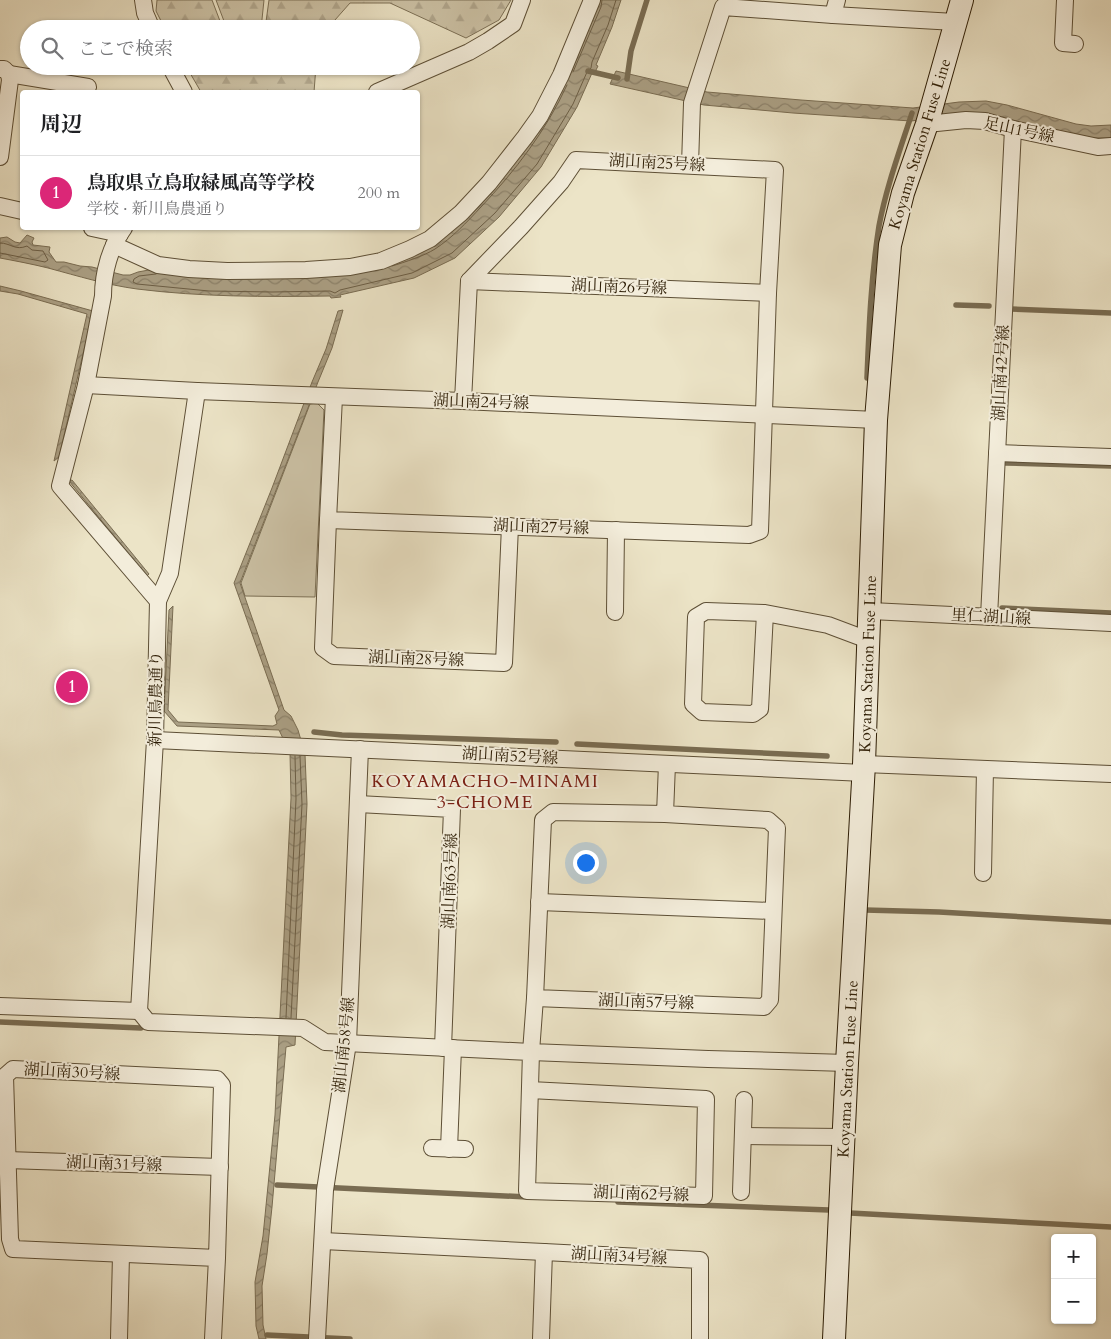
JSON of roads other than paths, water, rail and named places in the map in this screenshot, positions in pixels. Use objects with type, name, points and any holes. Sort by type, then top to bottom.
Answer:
[{"type":"main road","name":"Koyama Station Fuse Line","points":[[834,1339],[864,768],[876,420],[890,245],[902,193],[927,124],[962,0]]},
{"type":"street","points":[[143,0],[148,20]]},
{"type":"street","points":[[420,73],[469,52],[513,24],[522,0]]},
{"type":"street","points":[[97,230],[117,239],[158,265],[189,269],[227,271],[306,270],[381,261],[410,249],[430,239],[461,213],[490,184],[525,137],[540,116],[561,75],[592,0]]},
{"type":"street","points":[[1065,0],[1063,44],[1075,44]]},
{"type":"street","points":[[690,165],[694,96],[723,4],[835,8],[955,22]]},
{"type":"street","points":[[4,71],[20,74]]},
{"type":"street","points":[[0,157],[10,80],[4,71]]},
{"type":"street","points":[[25,75],[88,87]]},
{"type":"street","points":[[175,75],[183,90]]},
{"type":"street","points":[[382,90],[416,75]]},
{"type":"street","name":"足山1号線","points":[[927,124],[966,120],[985,122],[1098,147],[1111,146]]},
{"type":"street","name":"湖山南42号線","points":[[989,617],[1013,129]]},
{"type":"street","name":"湖山南25号線","points":[[469,281],[561,182],[576,160],[775,170],[768,293],[765,415]]},
{"type":"street","points":[[0,206],[20,211]]},
{"type":"street","points":[[117,239],[103,288],[86,385],[60,486],[158,600],[170,573],[197,391]]},
{"type":"street","points":[[463,401],[469,281]]},
{"type":"street","name":"湖山南26号線","points":[[469,281],[768,293]]},
{"type":"street","name":"湖山南24号線","points":[[86,385],[876,420]]},
{"type":"street","points":[[328,520],[334,397]]},
{"type":"street","name":"湖山南27号線","points":[[328,520],[749,535],[760,531],[765,415]]},
{"type":"street","points":[[997,452],[1111,457]]},
{"type":"street","name":"湖山南28号線","points":[[328,520],[323,648],[334,656],[504,662],[510,526]]},
{"type":"street","points":[[615,612],[616,530]]},
{"type":"street","name":"新川鳥農通り","points":[[139,1011],[155,740],[158,600]]},
{"type":"street","points":[[765,613],[760,709],[753,714],[702,712],[693,704],[696,617],[706,611],[765,613],[828,625],[868,640]]},
{"type":"street","name":"里仁湖山線","points":[[870,611],[1111,623]]},
{"type":"street","name":"湖山南52号線","points":[[155,740],[667,764],[986,769],[1111,774]]},
{"type":"street","name":"湖山南58号線","points":[[318,1339],[325,1190],[348,1043],[360,749]]},
{"type":"street","points":[[665,814],[667,764]]},
{"type":"street","points":[[983,873],[986,769]]},
{"type":"street","name":"湖山南63号線","points":[[358,804],[452,809],[448,1048]]},
{"type":"street","name":"湖山南57号線","points":[[553,812],[665,814],[768,820],[777,828],[770,1000],[764,1007],[535,998],[543,820],[553,812]]},
{"type":"street","points":[[540,902],[774,911]]},
{"type":"street","name":"湖山南62号線","points":[[530,1090],[706,1099],[704,1196],[527,1190],[531,1052],[535,998]]},
{"type":"street","points":[[0,1006],[139,1011],[148,1022],[303,1028],[325,1042],[531,1052],[848,1063]]},
{"type":"street","points":[[432,1148],[457,1149],[448,1048]]},
{"type":"street","name":"湖山南30号線","points":[[213,1339],[217,1258],[222,1086],[217,1079],[13,1069],[5,1076],[10,1240],[13,1249],[217,1258]]},
{"type":"street","points":[[741,1192],[744,1100]]},
{"type":"street","points":[[743,1136],[844,1137]]},
{"type":"street","name":"湖山南31号線","points":[[7,1160],[220,1167]]},
{"type":"street","points":[[323,1241],[544,1252],[541,1339]]},
{"type":"street","name":"湖山南34号線","points":[[544,1252],[700,1260],[700,1339]]},
{"type":"street","points":[[119,1339],[121,1255]]},
{"type":"water","points":[[597,0],[621,0],[596,65],[598,66],[594,74],[592,73],[577,107],[541,167],[499,217],[455,258],[414,278],[331,298],[330,296],[209,295],[161,292],[126,287],[0,258],[0,238],[7,237],[20,243],[27,235],[34,238],[33,245],[50,247],[49,252],[56,262],[92,267],[123,275],[154,269],[377,266],[493,186]]},
{"type":"water","points":[[616,71],[707,92],[801,100],[913,108],[959,102],[986,101],[1076,124],[1091,126],[1111,125],[1111,138],[1088,138],[963,115],[911,121],[704,105],[610,84]]},
{"type":"water","points":[[0,286],[93,311],[59,457],[54,461],[87,314],[18,294],[0,291]]},
{"type":"water","points":[[343,310],[332,348],[240,583],[284,710],[291,716],[298,730],[305,754],[307,804],[295,1045],[286,1047],[272,1207],[262,1286],[263,1325],[266,1339],[259,1339],[256,1326],[255,1282],[263,1236],[275,1115],[291,798],[290,753],[279,730],[177,726],[164,711],[169,610],[173,606],[168,710],[178,722],[273,726],[277,724],[275,716],[279,710],[234,583],[326,349],[338,311]]},
{"type":"water","points":[[72,480],[149,574],[147,576],[69,481]]},
{"type":"waterway","points":[[627,79],[631,51],[647,0]]},
{"type":"waterway","points":[[588,71],[618,78]]},
{"type":"waterway","points":[[867,378],[872,283],[879,226],[889,183],[912,113]]},
{"type":"waterway","points":[[956,305],[989,306]]},
{"type":"waterway","points":[[1011,309],[1111,313]]},
{"type":"waterway","points":[[1005,463],[1111,466]]},
{"type":"waterway","points":[[1002,608],[1111,613]]},
{"type":"waterway","points":[[314,732],[342,735],[556,742]]},
{"type":"waterway","points":[[577,744],[827,756]]},
{"type":"waterway","points":[[865,910],[939,912],[1111,922]]},
{"type":"waterway","points":[[0,1022],[141,1028]]},
{"type":"waterway","points":[[277,1185],[527,1197]]},
{"type":"waterway","points":[[618,1202],[829,1210]]},
{"type":"waterway","points":[[850,1213],[1111,1227]]},
{"type":"waterway","points":[[267,1335],[350,1339]]},
{"type":"place","name":"鳥取県立鳥取緑風高等学校","points":[[72,687]]},
{"type":"district","name":"KOYAMACHO-MINAMI 3-CHOME","points":[[485,791]]}]
